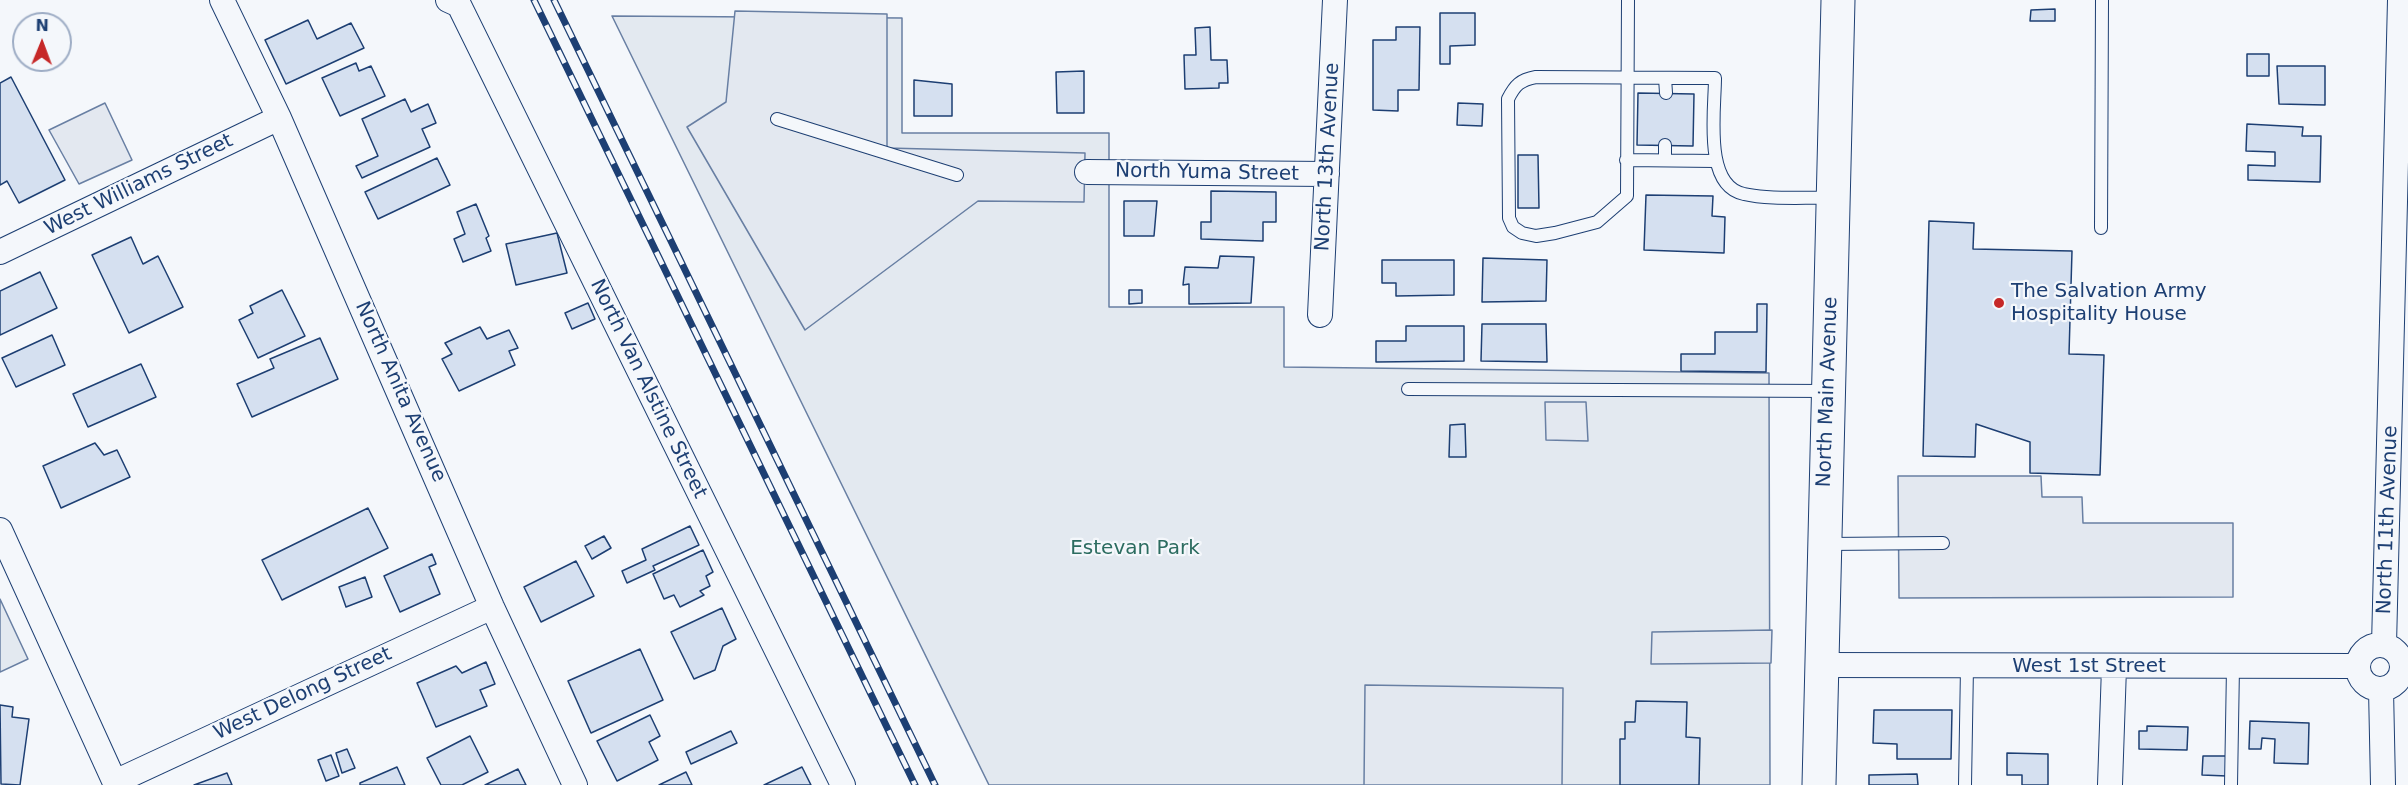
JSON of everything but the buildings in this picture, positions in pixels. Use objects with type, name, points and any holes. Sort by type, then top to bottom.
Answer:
[{"type":"main road","name":"North Main Avenue","points":[[1820,785],[1838,0]]},
{"type":"street","name":"North Anita Avenue","points":[[222,0],[279,118],[492,606],[575,785]]},
{"type":"street","name":"North Van Alstine Street","points":[[448,0],[459,5],[843,785]]},
{"type":"street","name":"North 13th Avenue","points":[[1320,315],[1335,0]]},
{"type":"street","name":"North 11th Avenue","points":[[2384,645],[2400,0]]},
{"type":"street","name":"West Williams Street","points":[[0,252],[279,118]]},
{"type":"street","name":"North Yuma Street","points":[[1087,172],[1327,174]]},
{"type":"street","points":[[0,530],[115,784]]},
{"type":"street","name":"West Delong Street","points":[[115,784],[492,606]]},
{"type":"street","points":[[2384,645],[2396,651],[2405,667],[2395,684],[2381,689],[2374,688],[2362,680],[2357,666],[2362,653],[2368,648],[2384,645]]},
{"type":"street","name":"West 1st Street","points":[[1821,665],[2357,666]]},
{"type":"street","points":[[2110,785],[2114,667]]},
{"type":"street","points":[[2381,689],[2384,703],[2383,785]]},
{"type":"lane","points":[[1628,0],[1626,78],[1627,196],[1597,222],[1536,236],[1522,233],[1513,227],[1509,218],[1508,99],[1514,87],[1522,80],[1536,77],[1626,78],[1715,78],[1715,161],[1723,182],[1743,194],[1834,198]]},
{"type":"lane","points":[[2101,228],[2102,0]]},
{"type":"lane","points":[[1665,78],[1666,93]]},
{"type":"lane","points":[[777,119],[957,175]]},
{"type":"lane","points":[[1665,145],[1665,160]]},
{"type":"lane","points":[[1626,160],[1715,161]]},
{"type":"lane","points":[[1408,389],[1828,391]]},
{"type":"lane","points":[[1824,544],[1943,543]]},
{"type":"lane","points":[[1965,785],[1967,666]]},
{"type":"lane","points":[[2231,785],[2233,667]]},
{"type":"green space","name":"Estevan Park","points":[[612,16],[902,18],[902,133],[1109,133],[1109,307],[1284,307],[1284,367],[1769,373],[1770,785],[989,785]]},
{"type":"green space","points":[[0,599],[28,659],[0,672]]},
{"type":"shaded area","points":[[735,11],[887,14],[887,148],[1085,153],[1084,202],[978,201],[805,330],[687,127],[726,102]]},
{"type":"shaded area","points":[[105,103],[132,160],[79,184],[49,130]]},
{"type":"shaded area","points":[[1545,402],[1586,402],[1588,441],[1546,440]]},
{"type":"shaded area","points":[[1898,476],[2041,476],[2042,497],[2082,497],[2083,523],[2233,523],[2233,597],[1899,598]]},
{"type":"shaded area","points":[[1772,630],[1771,663],[1651,664],[1652,632]]},
{"type":"shaded area","points":[[1365,685],[1563,688],[1562,785],[1364,785]]},
{"type":"railway","points":[[534,0],[915,785]]},
{"type":"railway","points":[[554,0],[935,785]]},
{"type":"place","name":"The Salvation Army Hospitality House","points":[[1999,303]]}]
